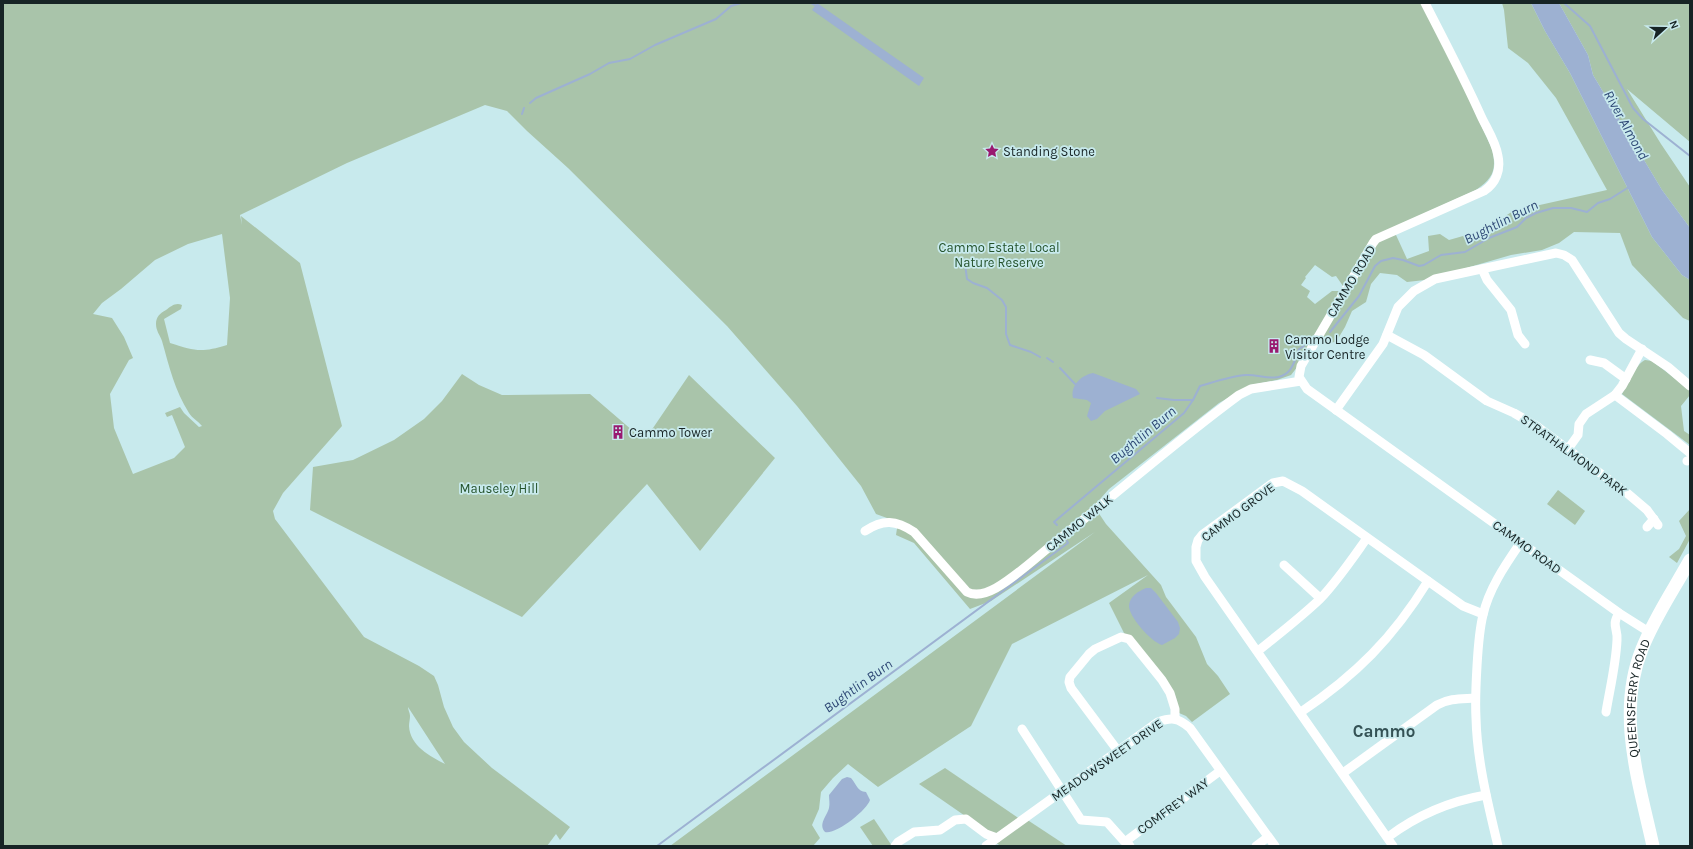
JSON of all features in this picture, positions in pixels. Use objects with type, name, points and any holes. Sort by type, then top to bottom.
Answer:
[{"type":"main road","name":"QUEENSFERRY ROAD","points":[[1653,846],[1633,752],[1630,722],[1631,684],[1642,649],[1650,632],[1690,560]]},
{"type":"street","name":"CAMMO ROAD","points":[[1425,3],[1471,94],[1496,149],[1499,161],[1497,176],[1490,187],[1484,191],[1376,239],[1372,243],[1301,366],[1299,377],[1307,389],[1619,613],[1650,632]]},
{"type":"street","points":[[1336,410],[1383,344],[1398,307],[1414,291],[1435,279],[1556,253],[1564,255],[1572,260],[1620,333],[1626,339],[1688,380]]},
{"type":"street","points":[[1482,269],[1487,280],[1511,310],[1518,336],[1525,344]]},
{"type":"street","name":"STRATHALMOND PARK","points":[[1387,335],[1424,355],[1487,401],[1514,413],[1538,427],[1568,449],[1627,493],[1647,510],[1656,522],[1647,527]]},
{"type":"street","points":[[1568,449],[1578,435],[1579,424],[1586,414],[1615,395],[1626,379],[1642,349]]},
{"type":"street","points":[[1590,360],[1604,363],[1626,379]]},
{"type":"street","name":"CAMMO WALK","points":[[865,531],[881,523],[897,524],[906,527],[914,532],[967,592],[976,594],[989,592],[1000,586],[1239,395],[1251,389],[1301,381]]},
{"type":"street","points":[[1615,395],[1667,434],[1689,458]]},
{"type":"street","name":"CAMMO GROVE","points":[[1393,846],[1301,712],[1199,568],[1196,562],[1196,547],[1202,535],[1273,483],[1283,481],[1302,491],[1463,606],[1483,614]]},
{"type":"street","points":[[1258,651],[1320,598],[1348,565],[1367,538]]},
{"type":"street","points":[[1498,846],[1486,795],[1478,744],[1475,698],[1478,644],[1483,614],[1489,596],[1500,574],[1521,542]]},
{"type":"street","points":[[1285,565],[1320,598]]},
{"type":"street","points":[[1301,712],[1338,685],[1373,655],[1411,609],[1428,581]]},
{"type":"street","points":[[1606,712],[1617,638],[1614,625],[1619,613]]},
{"type":"street","points":[[1118,751],[1069,682],[1070,677],[1095,649],[1121,637],[1129,639],[1162,680],[1170,693],[1175,709],[1175,719]]},
{"type":"street","points":[[1343,773],[1437,705],[1453,699],[1475,698]]},
{"type":"street","name":"MEADOWSWEET DRIVE","points":[[986,846],[1158,722],[1168,718],[1182,721],[1190,728],[1275,846]]},
{"type":"street","points":[[1022,730],[1081,820],[1107,822],[1124,841],[1128,843]]},
{"type":"street","name":"COMFREY WAY","points":[[1128,843],[1220,771]]},
{"type":"street","points":[[1388,837],[1417,818],[1428,813],[1466,799],[1486,795]]},
{"type":"street","points":[[895,846],[898,842],[914,832],[935,832],[955,820],[966,819],[986,834],[997,838]]},
{"type":"street","points":[[1256,846],[1268,837]]},
{"type":"green space","name":"Cammo Estate Local Nature Reserve","points":[[3,3],[1421,3],[1448,53],[1492,149],[1494,168],[1490,177],[1476,190],[1372,237],[1343,286],[1336,276],[1332,277],[1315,265],[1305,277],[1306,278],[1301,285],[1310,291],[1307,297],[1315,304],[1332,291],[1340,291],[1298,366],[1291,375],[1277,380],[1251,385],[1219,403],[1109,489],[1094,506],[1106,524],[1161,585],[1166,597],[1196,637],[1207,664],[1218,676],[1230,694],[1192,722],[1186,716],[1179,713],[1177,703],[1124,633],[1109,603],[1148,575],[1012,644],[971,726],[878,787],[848,764],[821,792],[819,809],[812,825],[820,838],[813,846],[670,846],[1095,532],[991,601],[970,609],[914,543],[896,535],[898,522],[876,514],[861,486],[797,406],[727,326],[568,168],[507,111],[485,105],[347,163],[240,215],[242,225],[241,216],[300,263],[342,426],[283,493],[273,511],[275,519],[364,637],[419,666],[434,676],[444,707],[453,727],[464,742],[492,768],[570,827],[560,840],[556,834],[547,846],[3,846]],"holes":[[[222,234],[230,298],[227,345],[211,349],[198,350],[170,343],[164,319],[181,309],[182,305],[180,304],[174,305],[162,312],[156,322],[157,329],[180,396],[190,415],[202,426],[199,427],[184,413],[180,407],[165,413],[167,417],[172,415],[185,447],[174,458],[133,474],[114,428],[110,394],[129,360],[133,358],[124,337],[112,318],[93,314],[102,303],[155,260],[188,244]],[[408,707],[445,764],[422,750],[413,739],[410,733],[410,716]]]},
{"type":"green space","points":[[1502,3],[1531,3],[1545,31],[1570,73],[1652,237],[1682,275],[1690,280],[1690,321],[1683,318],[1632,265],[1620,233],[1574,232],[1559,243],[1542,250],[1511,255],[1425,280],[1407,282],[1397,275],[1380,273],[1371,284],[1366,302],[1352,311],[1336,342],[1326,343],[1323,335],[1377,242],[1386,236],[1396,235],[1407,259],[1429,251],[1428,236],[1440,234],[1449,240],[1484,230],[1513,211],[1607,190],[1556,98],[1528,63],[1508,48]]},
{"type":"green space","points":[[1559,3],[1690,3],[1690,142],[1627,89],[1690,187],[1690,228],[1662,190],[1593,75],[1588,55]]},
{"type":"green space","points":[[1645,360],[1652,361],[1690,390],[1690,395],[1681,406],[1684,431],[1690,435],[1690,445],[1622,394],[1635,370]]},
{"type":"green space","name":"Mauseley Hill","points":[[462,374],[479,385],[502,395],[590,394],[640,437],[653,428],[689,375],[775,458],[700,551],[647,484],[522,617],[310,510],[313,467],[353,460],[394,440],[424,419],[442,401]]},
{"type":"green space","points":[[1558,490],[1585,511],[1575,525],[1547,504]]},
{"type":"green space","points":[[1690,509],[1690,539],[1677,563],[1669,557],[1679,549],[1686,536],[1679,521]]},
{"type":"green space","points":[[945,768],[1020,819],[997,838],[919,784]]},
{"type":"green space","points":[[874,819],[892,846],[873,846],[860,827]]},
{"type":"green space","points":[[1026,819],[1067,846],[1001,846],[994,842]]},
{"type":"water","points":[[817,3],[924,78],[919,86],[812,10]]},
{"type":"water","points":[[1531,3],[1559,3],[1588,55],[1593,75],[1662,190],[1690,228],[1690,280],[1682,275],[1652,237],[1570,73],[1545,31]]},
{"type":"water","points":[[1093,373],[1136,389],[1140,394],[1105,411],[1097,419],[1091,421],[1087,416],[1091,403],[1087,400],[1073,398],[1073,389],[1081,378]]},
{"type":"water","points":[[1146,588],[1151,588],[1156,593],[1178,622],[1180,628],[1179,634],[1175,638],[1162,645],[1146,634],[1136,622],[1130,610],[1129,605],[1133,596]]},
{"type":"water","points":[[847,777],[851,778],[859,789],[866,792],[870,800],[863,810],[843,826],[830,832],[825,832],[822,826],[829,808],[829,795],[842,779]]},
{"type":"waterway","points":[[530,103],[536,98],[590,74],[609,63],[630,59],[655,45],[716,19],[731,6],[741,3]]},
{"type":"waterway","points":[[811,3],[816,6]]},
{"type":"waterway","name":"River Almond","points":[[1564,3],[1590,26],[1633,108],[1643,119],[1690,156]]},
{"type":"waterway","points":[[522,114],[524,108]]},
{"type":"waterway","name":"Bughtlin Burn","points":[[1330,332],[1359,296],[1375,266],[1381,261],[1393,258],[1419,266],[1424,265],[1441,255],[1465,252],[1489,238],[1517,227],[1526,218],[1536,213],[1553,208],[1571,208],[1587,212],[1598,203],[1610,199],[1629,187]]},
{"type":"waterway","points":[[965,264],[967,279],[987,288],[1002,300],[1006,307],[1006,334],[1010,345],[1031,352],[1040,357]]},
{"type":"waterway","name":"Bughtlin Burn","points":[[1057,525],[1054,522],[1184,413],[1200,386],[1223,379],[1240,376],[1251,375],[1273,378],[1279,377],[1288,372],[1295,361],[1299,349],[1304,346]]},
{"type":"waterway","points":[[1047,358],[1053,362]]},
{"type":"waterway","points":[[1060,368],[1075,384]]},
{"type":"waterway","points":[[1157,398],[1193,400]]},
{"type":"waterway","name":"Bughtlin Burn","points":[[657,846],[1068,543],[1067,541]]},
{"type":"place","name":"Standing Stone","points":[[992,151]]},
{"type":"place","name":"Cammo Lodge Visitor Centre","points":[[1274,346]]},
{"type":"place","name":"Cammo Tower","points":[[618,432]]},
{"type":"district","name":"Cammo","points":[[1384,731]]}]
